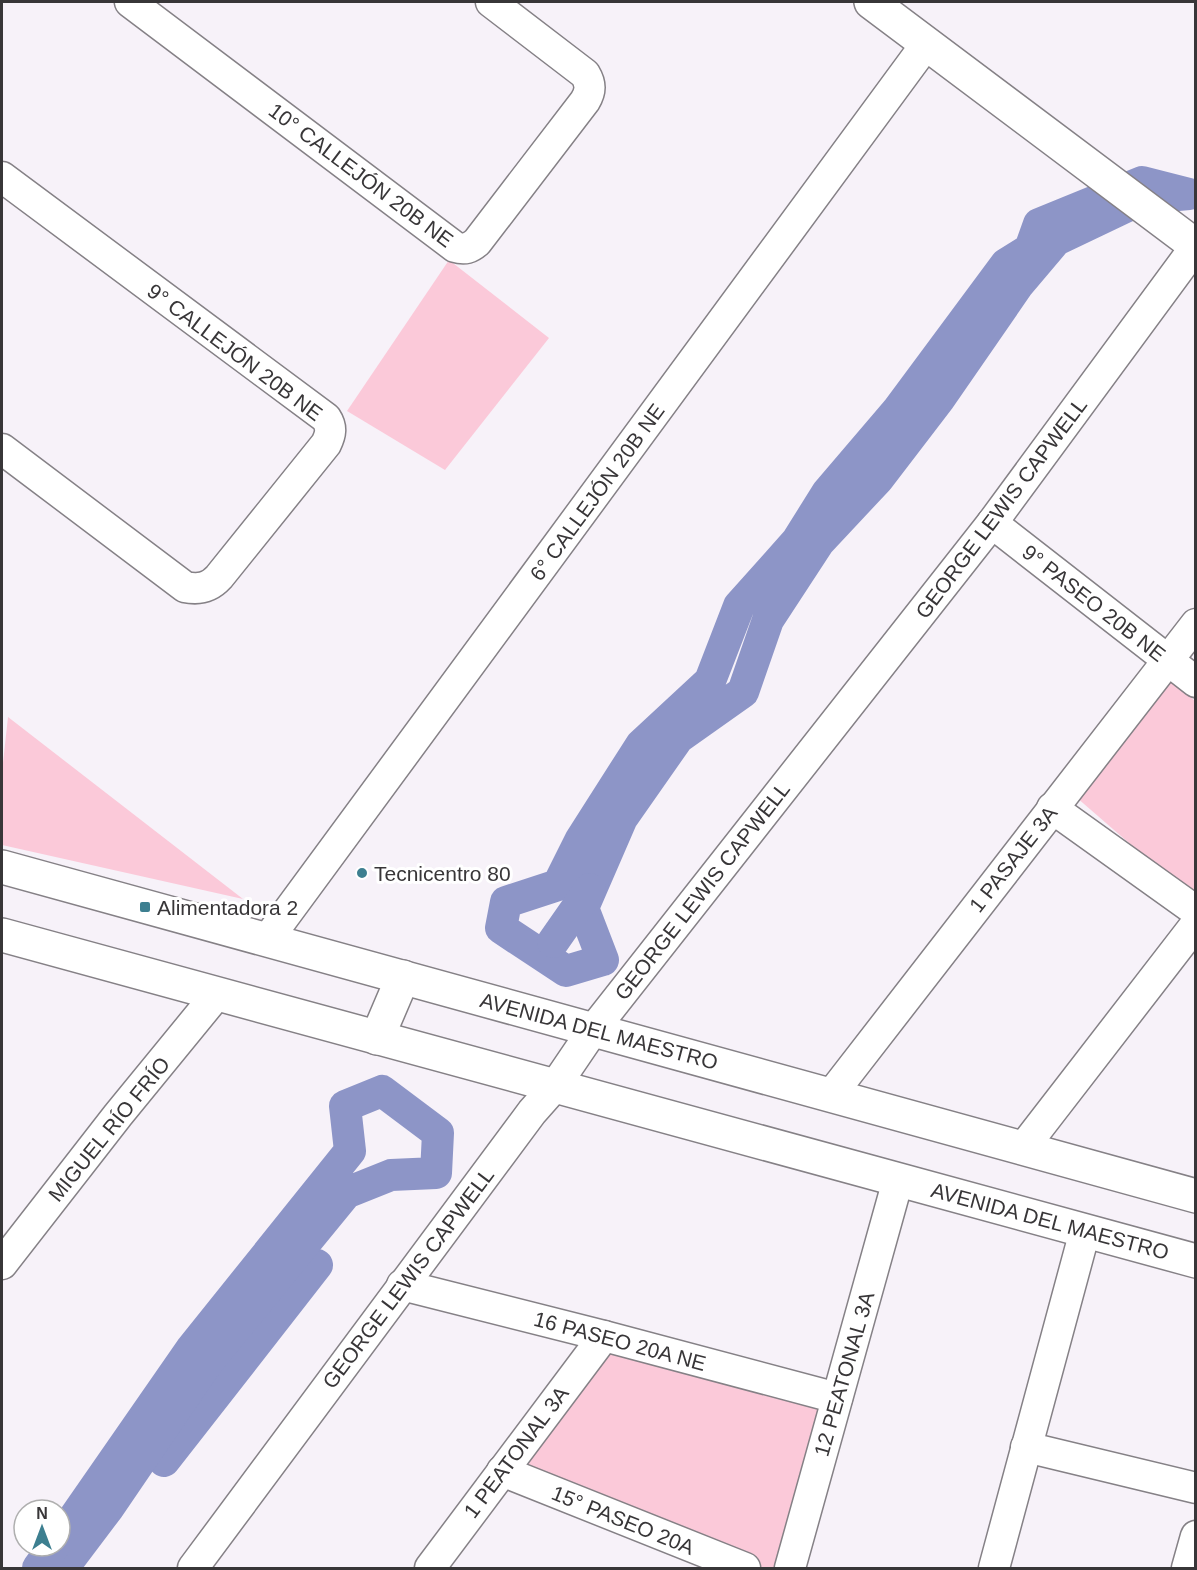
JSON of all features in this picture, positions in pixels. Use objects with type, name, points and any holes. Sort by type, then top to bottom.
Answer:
[{"type":"street","name":"10° CALLEJÓN 20B NE","points":[[130,2],[455,247],[461,249],[467,249],[477,242],[585,101],[590,87],[585,74],[491,2]]},
{"type":"street","points":[[871,2],[1196,246]]},
{"type":"street","name":"6° CALLEJÓN 20B NE","points":[[267,940],[927,43]]},
{"type":"street","name":"9° CALLEJÓN 20B NE","points":[[2,177],[326,418],[330,425],[326,444],[219,577],[204,588],[194,589],[184,587],[2,449]]},
{"type":"street","name":"GEORGE LEWIS CAPWELL","points":[[199,1567],[402,1285],[532,1112],[555,1086],[593,1030],[992,523],[1196,246]]},
{"type":"street","name":"9° PASEO 20B NE","points":[[992,523],[1196,682]]},
{"type":"street","name":"1 PASAJE 3A","points":[[831,1095],[1166,659],[1196,624]]},
{"type":"street","points":[[1052,808],[1196,911]]},
{"type":"street","name":"AVENIDA DEL MAESTRO","points":[[2,867],[1196,1196]]},
{"type":"street","points":[[1023,1148],[1184,958],[1196,924]]},
{"type":"street","name":"AVENIDA DEL MAESTRO","points":[[2,935],[1196,1261]]},
{"type":"street","points":[[377,1038],[403,977]]},
{"type":"street","name":"MIGUEL RÍO FRÍO","points":[[2,1264],[118,1115],[217,994]]},
{"type":"street","name":"12 PEATONAL 3A","points":[[790,1569],[898,1180]]},
{"type":"street","points":[[994,1569],[1085,1231]]},
{"type":"street","name":"16 PASEO 20A NE","points":[[402,1285],[837,1398]]},
{"type":"street","name":"1 PEATONAL 3A","points":[[430,1569],[604,1336]]},
{"type":"street","points":[[1026,1447],[1196,1488]]},
{"type":"street","name":"15° PASEO 20A","points":[[502,1470],[745,1569]]},
{"type":"street","points":[[1187,1569],[1196,1536]]},
{"type":"shaded area","points":[[449,260],[549,338],[445,470],[347,411]]},
{"type":"shaded area","points":[[1168,678],[1195,701],[1196,887],[1189,895],[1076,797]]},
{"type":"shaded area","points":[[8,717],[243,899],[2,845],[2,772]]},
{"type":"shaded area","points":[[604,1336],[837,1398],[790,1568],[745,1568],[502,1471]]},
{"type":"waterway","points":[[1142,182],[1189,194],[1144,198],[1056,240],[1018,285],[940,398],[878,479],[819,542],[768,620],[743,692],[678,738],[622,818],[583,908],[603,960],[566,971],[501,928],[506,902],[558,885],[581,839],[641,745],[710,681],[739,606],[797,541],[827,493],[897,411],[1006,264],[1030,249],[1039,224],[1142,182]]},
{"type":"waterway","points":[[553,942],[590,889]]},
{"type":"waterway","points":[[72,1521],[192,1348],[350,1151],[345,1106],[382,1091],[438,1133],[436,1173],[391,1175],[346,1193],[207,1363],[109,1507],[72,1556]]},
{"type":"waterway","points":[[164,1461],[317,1265]]},
{"type":"waterway","points":[[38,1568],[45,1558]]},
{"type":"waterway","points":[[63,1568],[71,1558]]},
{"type":"place","name":"Tecnicentro 80","points":[[362,873]]},
{"type":"place","name":"Alimentadora 2","points":[[145,907]]}]
